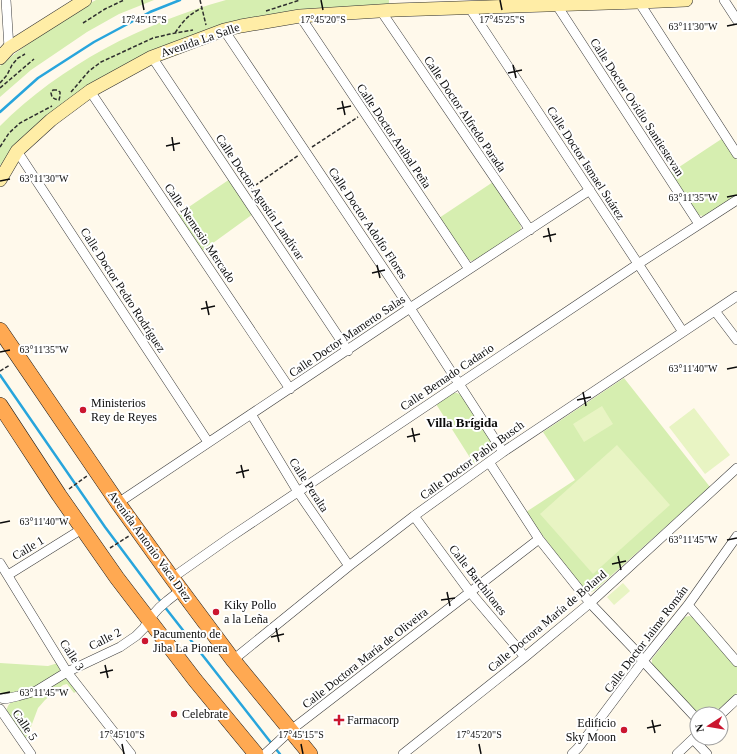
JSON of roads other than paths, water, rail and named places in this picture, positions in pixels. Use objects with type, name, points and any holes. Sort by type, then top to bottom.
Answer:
[{"type":"highway","name":"Avenida Antonio Vaca Diez","points":[[0,330],[172,578],[287,734],[310,754]]},
{"type":"highway","points":[[0,405],[82,529],[117,578],[195,680],[256,754]]},
{"type":"main road","points":[[0,58],[9,48],[85,0]]},
{"type":"main road","name":"Avenida La Salle","points":[[0,180],[17,151],[51,120],[90,91],[152,57],[224,30],[300,16],[381,11],[395,5],[469,7],[686,0]]},
{"type":"street","points":[[724,0],[737,20]]},
{"type":"street","points":[[639,2],[737,154]]},
{"type":"street","points":[[4,3],[9,48]]},
{"type":"street","name":"Calle Doctor Ovidio Santiestevan","points":[[556,4],[699,224]]},
{"type":"street","name":"Calle Doctor Ismael Suárez","points":[[469,7],[683,332]]},
{"type":"street","name":"Calle Doctor Alfredo Parada","points":[[381,11],[530,230]]},
{"type":"street","name":"Calle Doctor Anibal Peña","points":[[300,16],[469,269]]},
{"type":"street","name":"Calle Doctor Adolfo Flores","points":[[224,30],[410,308],[503,452]]},
{"type":"street","name":"Calle Doctor Agustín Landívar","points":[[152,57],[348,350]]},
{"type":"street","name":"Calle Nemesio Mercado","points":[[90,91],[290,389]]},
{"type":"street","name":"Calle Doctor Pedro Rodríguez","points":[[17,151],[208,442]]},
{"type":"street","name":"Calle Doctor Mamerto Salas","points":[[118,502],[590,190]]},
{"type":"street","name":"Calle Bernado Cadario","points":[[172,578],[229,538],[638,264],[737,200]]},
{"type":"street","name":"Calle Doctor Pablo Busch","points":[[233,660],[349,566],[414,516],[503,452],[737,296]]},
{"type":"street","points":[[715,311],[737,340]]},
{"type":"street","name":"Calle Peralta","points":[[251,414],[298,492],[349,566]]},
{"type":"street","points":[[489,462],[539,539],[590,603],[689,710]]},
{"type":"street","name":"Calle Doctora María de Boland","points":[[403,754],[590,603],[737,468]]},
{"type":"street","name":"Calle Barchilones","points":[[414,516],[470,592],[525,657]]},
{"type":"street","name":"Calle 1","points":[[8,575],[82,529]]},
{"type":"street","name":"Calle Doctor Jaime Román","points":[[572,754],[688,605],[737,536]]},
{"type":"street","name":"Calle Doctora María de Oliveira","points":[[265,754],[287,734],[539,539]]},
{"type":"street","name":"Calle 3","points":[[0,563],[67,672],[131,754]]},
{"type":"street","name":"Calle 2","points":[[0,698],[5,699],[36,691],[67,672],[120,647],[136,636],[160,608],[181,590]]},
{"type":"street","points":[[688,605],[737,662]]},
{"type":"street","points":[[729,706],[737,699]]},
{"type":"street","name":"Calle 5","points":[[0,709],[31,754]]},
{"type":"street","points":[[677,754],[689,743]]},
{"type":"waterway","points":[[0,112],[38,78],[94,42],[150,12],[180,0]]},
{"type":"waterway","points":[[0,375],[105,527],[161,602]]},
{"type":"waterway","points":[[164,606],[272,744]]},
{"type":"waterway","points":[[275,748],[280,754]]},
{"type":"place","name":"Ministerios Rey de Reyes","points":[[83,410]]},
{"type":"place","name":"Kiky Pollo a la Leña","points":[[216,612]]},
{"type":"place","name":"Pacumento de Jiba La Pionera","points":[[145,641]]},
{"type":"place","name":"Celebrate","points":[[174,714]]},
{"type":"place","name":"Farmacorp","points":[[339,720]]},
{"type":"place","name":"Edificio Sky Moon","points":[[624,730]]},
{"type":"district","name":"Villa Brígida","points":[[462,422]]}]
